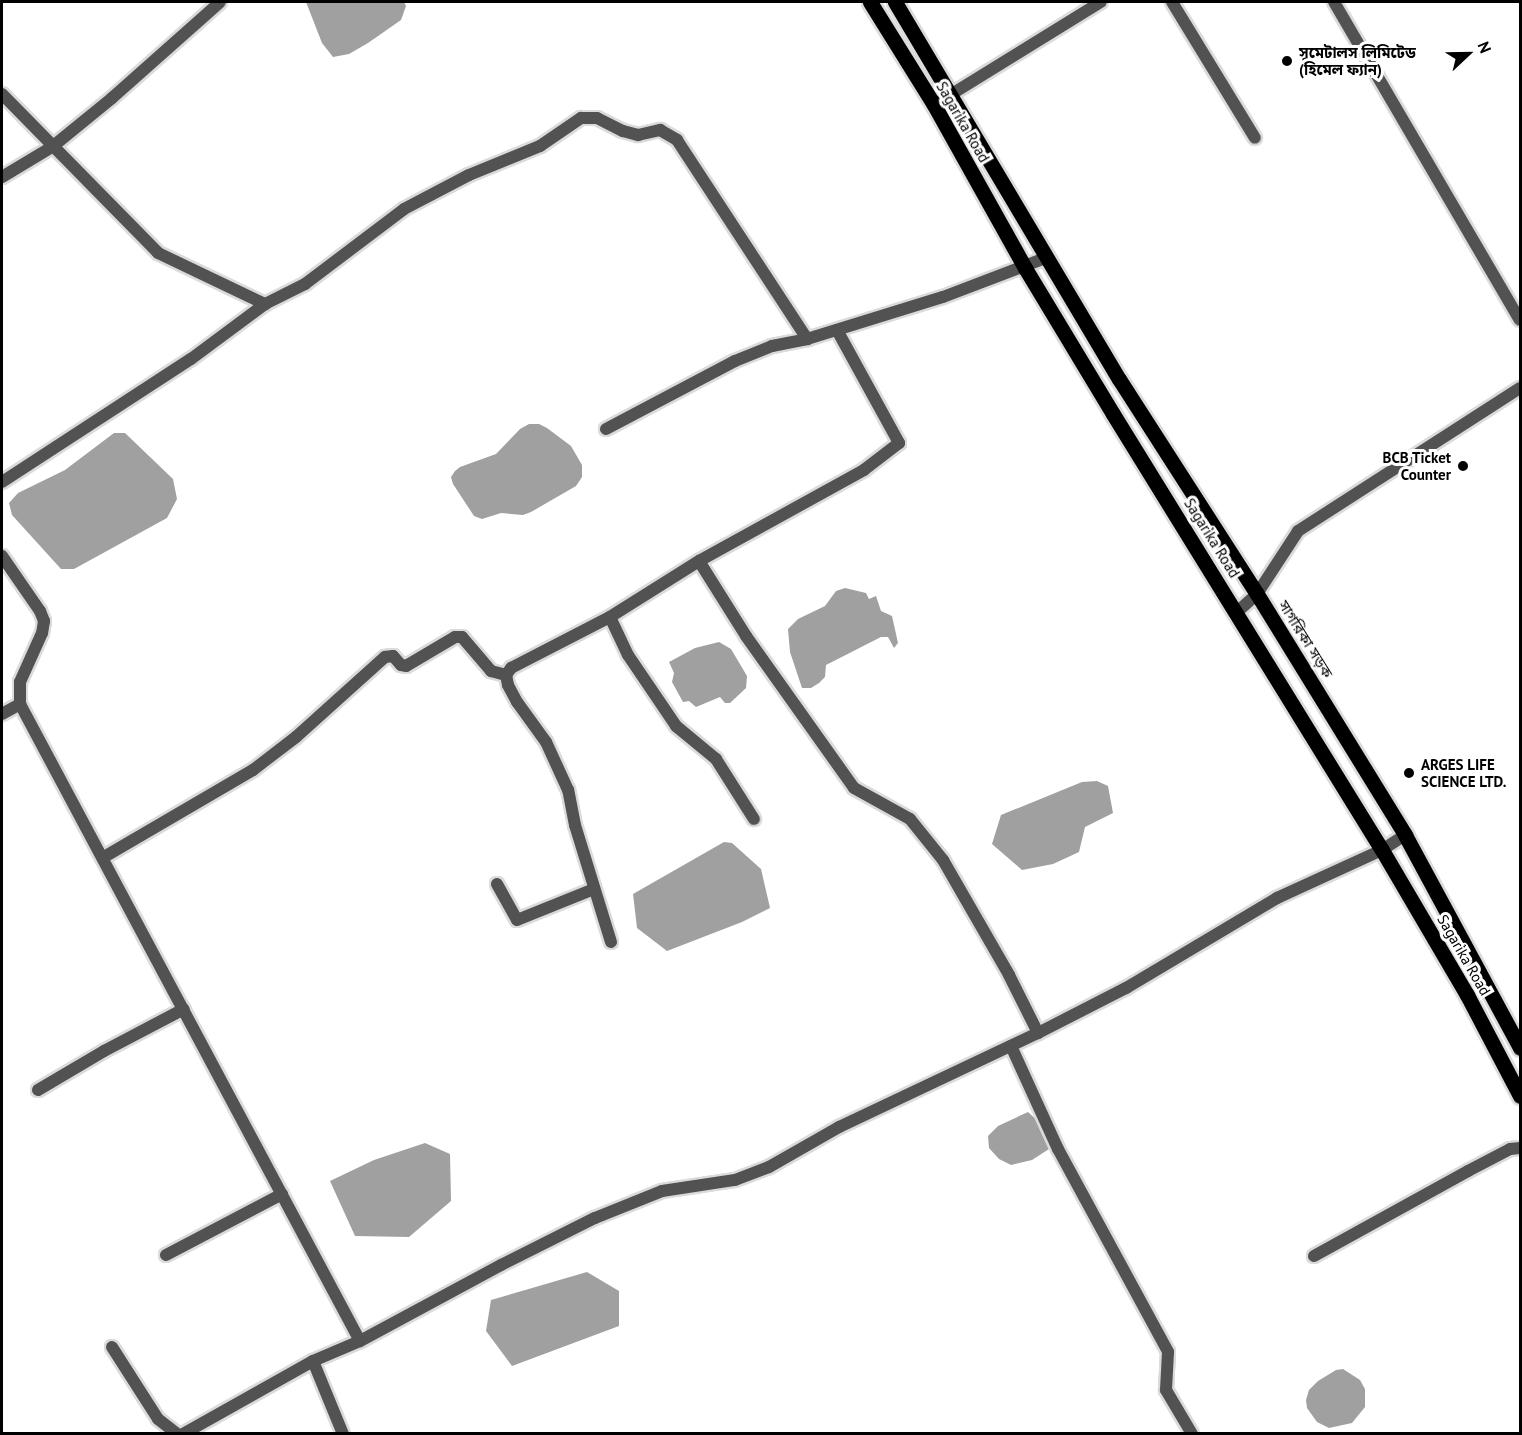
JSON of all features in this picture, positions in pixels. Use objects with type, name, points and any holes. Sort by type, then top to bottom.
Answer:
[{"type":"main road","name":"Sagarika Road","points":[[870,2],[934,105],[1025,268],[1382,850],[1467,995],[1521,1096]]},
{"type":"main road","name":"Sagarika Road","points":[[895,2],[1048,257]]},
{"type":"main road","name":"সাগরিকা সড়ক","points":[[1048,257],[1119,379],[1257,594],[1406,835],[1521,1048]]},
{"type":"street","points":[[2,177],[52,147],[112,98],[220,2]]},
{"type":"street","points":[[934,105],[1101,2]]},
{"type":"street","points":[[1172,2],[1255,138]]},
{"type":"street","points":[[1334,2],[1521,320]]},
{"type":"street","points":[[2,94],[158,253],[265,304]]},
{"type":"street","points":[[2,482],[181,365],[265,304],[305,284],[404,209],[469,175],[540,146],[581,118],[597,118],[622,131],[638,135],[660,130],[677,140],[807,339]]},
{"type":"street","points":[[606,429],[735,361],[772,346],[837,330],[1025,268],[1048,257]]},
{"type":"street","points":[[611,942],[594,889],[568,790],[546,741],[517,702],[508,685],[506,675],[511,668],[610,617],[699,561],[864,470],[899,443],[837,330]]},
{"type":"street","points":[[1238,612],[1257,594],[1298,531],[1521,388]]},
{"type":"street","points":[[2,556],[40,611],[44,621],[42,633],[20,681],[20,704],[104,857],[360,1341]]},
{"type":"street","points":[[699,561],[746,636],[854,788],[910,819],[943,860],[1009,975],[1038,1033]]},
{"type":"street","points":[[610,617],[627,655],[676,726],[716,759],[754,819]]},
{"type":"street","points":[[104,857],[253,770],[296,737],[385,657],[393,656],[401,665],[406,666],[455,637],[462,637],[491,671],[506,675]]},
{"type":"street","points":[[2,714],[20,704]]},
{"type":"street","points":[[183,1434],[313,1361],[360,1341],[501,1265],[595,1218],[662,1191],[735,1180],[769,1167],[839,1127],[1038,1033],[1126,987],[1277,898],[1382,850],[1406,835]]},
{"type":"street","points":[[496,885],[517,920],[594,889]]},
{"type":"street","points":[[38,1090],[104,1051],[184,1009]]},
{"type":"street","points":[[1011,1046],[1058,1149],[1168,1352],[1167,1390],[1192,1434]]},
{"type":"street","points":[[1314,1256],[1509,1149],[1521,1148]]},
{"type":"street","points":[[166,1255],[282,1194]]},
{"type":"street","points":[[112,1347],[158,1419],[177,1434]]},
{"type":"street","points":[[313,1361],[343,1434]]},
{"type":"shaded area","points":[[306,2],[404,2],[406,6],[401,20],[349,54],[333,57],[322,43]]},
{"type":"shaded area","points":[[529,424],[539,424],[547,428],[571,446],[582,465],[582,477],[576,486],[523,515],[501,513],[482,519],[474,516],[453,484],[451,477],[460,467],[496,454],[520,429]]},
{"type":"shaded area","points":[[114,433],[125,433],[173,479],[177,499],[167,518],[74,569],[61,569],[12,515],[9,503],[18,493],[65,470]]},
{"type":"shaded area","points":[[845,588],[866,593],[869,599],[876,596],[881,611],[892,616],[898,643],[894,648],[888,637],[881,637],[826,665],[825,677],[819,683],[811,688],[802,688],[790,652],[788,629],[798,619],[825,606],[836,591]]},
{"type":"shaded area","points":[[719,642],[731,649],[747,676],[746,688],[730,703],[725,703],[720,697],[696,707],[689,701],[683,702],[672,682],[674,673],[669,662],[695,648]]},
{"type":"shaded area","points":[[1097,781],[1108,786],[1113,813],[1085,827],[1079,852],[1053,864],[1022,870],[992,844],[1001,815],[1082,782]]},
{"type":"shaded area","points":[[724,842],[732,843],[761,869],[770,908],[742,922],[667,951],[637,928],[633,894]]},
{"type":"shaded area","points":[[1028,1112],[1039,1122],[1049,1149],[1032,1160],[1011,1165],[999,1159],[989,1148],[988,1136],[998,1126]]},
{"type":"shaded area","points":[[425,1143],[450,1154],[451,1201],[409,1237],[355,1236],[330,1181],[374,1160]]},
{"type":"shaded area","points":[[587,1272],[619,1291],[619,1326],[512,1366],[486,1331],[491,1300]]},
{"type":"shaded area","points":[[1343,1369],[1360,1380],[1365,1389],[1365,1407],[1352,1423],[1329,1428],[1317,1422],[1307,1408],[1306,1400],[1309,1390],[1318,1381],[1336,1370]]},
{"type":"place","name":"সুমেটালস লিমিটেড (হিমেল ফ্যান)","points":[[1287,61]]},
{"type":"place","name":"BCB Ticket Counter","points":[[1463,466]]},
{"type":"place","name":"ARGES LIFE SCIENCE LTD.","points":[[1409,773]]}]
